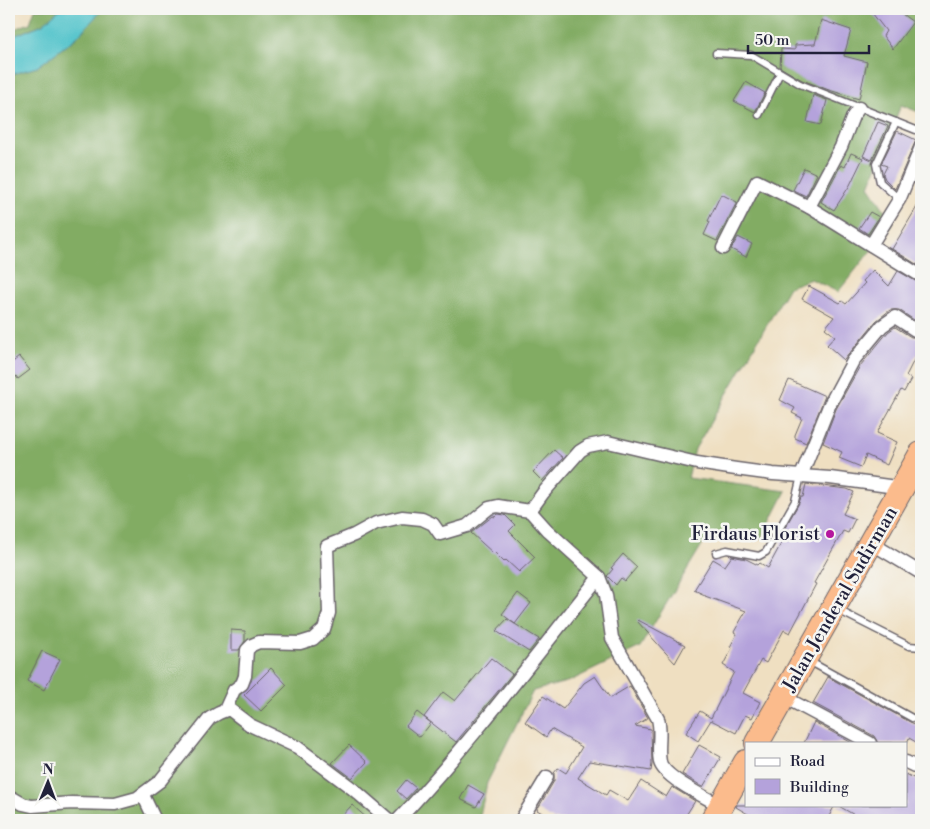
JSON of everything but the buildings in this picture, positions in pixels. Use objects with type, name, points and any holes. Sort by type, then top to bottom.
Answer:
[{"type":"highway","name":"Jalan Jenderal Sudirman","points":[[758,742],[921,454]]},
{"type":"highway","points":[[715,817],[745,764]]},
{"type":"street","points":[[810,207],[853,116],[859,108]]},
{"type":"street","points":[[871,245],[899,199],[921,147]]},
{"type":"street","points":[[723,248],[757,181],[810,207],[921,276]]},
{"type":"street","points":[[801,476],[829,406],[853,361],[882,326],[892,318],[895,317],[915,330],[918,330],[921,324]]},
{"type":"street","points":[[530,512],[543,493],[580,451],[597,443],[608,442],[697,463],[903,488]]},
{"type":"street","points":[[225,710],[234,690],[242,684],[245,676],[247,650],[252,645],[259,642],[300,643],[313,639],[324,629],[329,613],[327,546],[354,535],[376,523],[402,517],[422,519],[432,524],[440,534],[462,529],[493,506],[530,512],[546,530],[599,577],[606,595],[612,638],[658,719],[660,729],[660,763],[666,772],[700,794],[715,817]]},
{"type":"street","points":[[871,543],[921,574]]},
{"type":"street","points":[[398,820],[424,794],[599,577]]},
{"type":"street","points":[[784,697],[868,742]]},
{"type":"street","points":[[9,796],[23,804],[32,806],[128,802],[143,795],[160,781],[210,718],[229,709],[250,725],[297,747],[353,789],[382,818]]},
{"type":"street","points":[[908,763],[921,769]]},
{"type":"street","points":[[521,820],[547,777]]},
{"type":"street","points":[[143,795],[155,820]]},
{"type":"lane","points":[[716,53],[751,55],[800,84],[921,132]]},
{"type":"lane","points":[[759,115],[780,72]]},
{"type":"lane","points":[[896,122],[876,164],[880,182],[899,199]]},
{"type":"lane","points":[[716,553],[727,550],[760,556],[766,552],[795,501],[801,476]]},
{"type":"lane","points":[[834,608],[910,646],[921,647]]},
{"type":"lane","points":[[806,659],[912,718]]},
{"type":"green space","points":[[35,9],[60,9],[43,24],[9,38],[9,31],[30,23]]},
{"type":"green space","points":[[103,9],[921,9],[921,113],[901,105],[869,186],[893,223],[838,292],[811,279],[789,287],[695,449],[688,478],[786,491],[762,538],[705,540],[640,647],[570,681],[533,691],[487,783],[479,820],[9,820],[9,75],[37,67],[77,37]]},
{"type":"water","points":[[60,9],[103,9],[77,37],[37,67],[9,75],[9,38],[43,24]]},
{"type":"place","name":"Firdaus Florist","points":[[830,534]]}]
